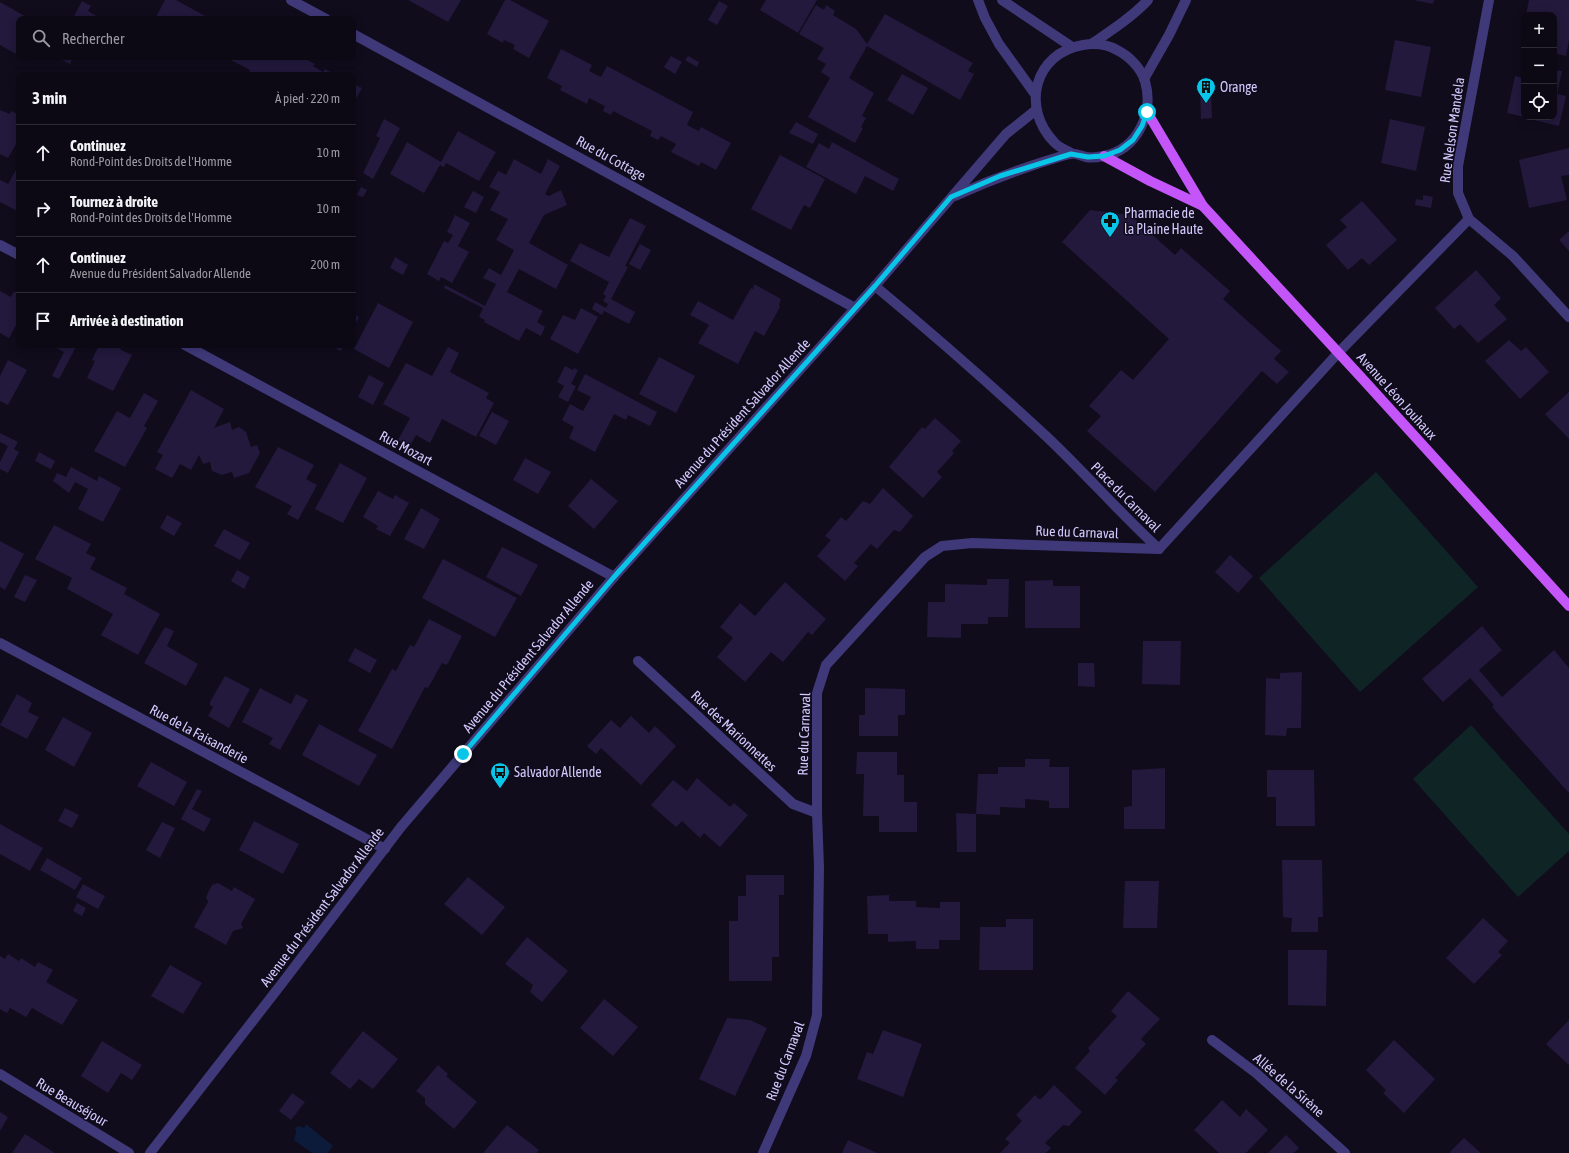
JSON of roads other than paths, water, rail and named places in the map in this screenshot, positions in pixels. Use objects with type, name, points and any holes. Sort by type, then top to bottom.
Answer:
[{"type":"main road","name":"Avenue Léon Jouhaux","points":[[1147,112],[1203,206],[1569,606]]},
{"type":"main road","name":"Avenue Léon Jouhaux","points":[[1104,156],[1150,181],[1203,206]]},
{"type":"street","points":[[291,0],[320,16]]},
{"type":"street","points":[[978,0],[985,18],[999,44],[1035,94]]},
{"type":"street","points":[[1002,0],[1072,47]]},
{"type":"street","points":[[1093,44],[1141,8],[1148,0]]},
{"type":"street","points":[[1144,79],[1169,35],[1186,0]]},
{"type":"street","name":"Rue Nelson Mandela","points":[[1488,0],[1458,166],[1458,193],[1469,219],[1513,256],[1569,317]]},
{"type":"street","name":"Rue du Cottage","points":[[356,36],[855,308]]},
{"type":"street","points":[[1093,44],[1109,46],[1124,53],[1136,64],[1144,79],[1148,95],[1147,112],[1142,126],[1133,140],[1120,150],[1104,156],[1088,157],[1071,154],[1054,144],[1042,128],[1036,110],[1035,94],[1039,79],[1047,65],[1058,54],[1072,47],[1093,44]]},
{"type":"street","name":"Avenue du Président Salvador Allende","points":[[150,1153],[385,849],[400,827],[614,577],[875,286],[1006,134],[1036,110]]},
{"type":"street","name":"Avenue du Président Salvador Allende","points":[[951,197],[1000,176],[1071,154]]},
{"type":"street","name":"Place du Carnaval","points":[[875,286],[911,316],[1047,438],[1137,529],[1159,549],[1338,352],[1469,219]]},
{"type":"street","points":[[0,245],[16,254]]},
{"type":"street","name":"Rue Mozart","points":[[191,348],[614,577]]},
{"type":"street","name":"Rue du Carnaval","points":[[763,1153],[806,1056],[817,1015],[819,867],[816,814],[816,693],[826,665],[925,557],[942,546],[972,543],[1159,549]]},
{"type":"street","name":"Rue de la Faisanderie","points":[[0,643],[385,849]]},
{"type":"street","name":"Rue des Marionnettes","points":[[638,661],[793,804],[816,814]]},
{"type":"street","name":"Allée de la Sirène","points":[[1212,1040],[1256,1073],[1345,1153]]},
{"type":"street","name":"Rue Beauséjour","points":[[0,1074],[129,1153]]},
{"type":"water","points":[[306,1124],[333,1146],[328,1153],[312,1153],[294,1140],[296,1133],[295,1128],[299,1126],[304,1128]]},
{"type":"place","name":"Orange","points":[[1206,104]]},
{"type":"place","name":"Pharmacie de la Plaine Haute","points":[[1110,238]]},
{"type":"place","name":"Salvador Allende","points":[[500,789]]}]
